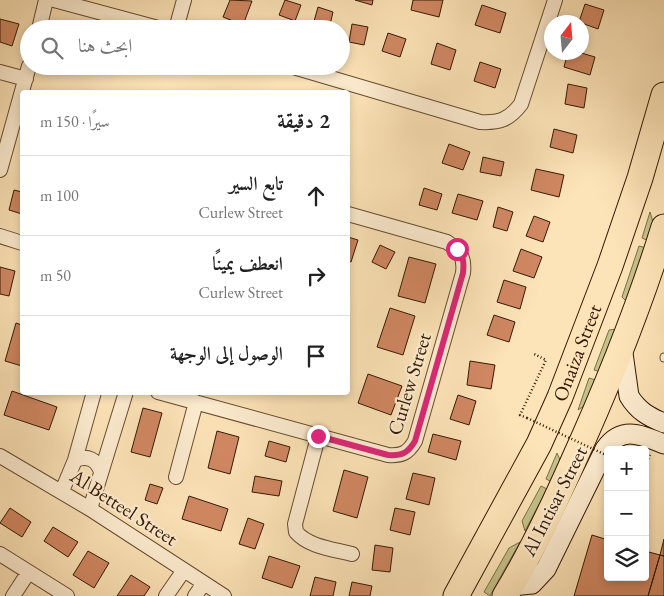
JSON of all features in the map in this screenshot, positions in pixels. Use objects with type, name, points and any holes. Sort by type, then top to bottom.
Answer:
[{"type":"highway","name":"Onaiza Street","points":[[456,596],[530,460],[560,397],[610,266],[640,178],[664,95]]},
{"type":"highway","name":"Onaiza Street","points":[[508,591],[549,516],[596,410],[622,345],[664,227]]},
{"type":"street","points":[[41,20],[46,0]]},
{"type":"street","points":[[54,0],[128,20]]},
{"type":"street","points":[[178,20],[184,0]]},
{"type":"street","points":[[321,75],[480,122],[493,123],[503,120],[514,113],[521,104],[555,0]]},
{"type":"street","points":[[0,72],[20,73]]},
{"type":"street","points":[[24,90],[27,75]]},
{"type":"street","points":[[0,170],[19,118]]},
{"type":"street","name":"Curlew Street","points":[[169,395],[388,455],[397,456],[405,454],[411,449],[415,441],[463,273],[464,264],[462,256],[457,249],[447,242],[350,215]]},
{"type":"street","points":[[0,236],[20,242]]},
{"type":"street","points":[[622,345],[629,396],[633,404],[642,412],[664,423]]},
{"type":"street","points":[[62,491],[76,460],[93,395]]},
{"type":"street","points":[[90,509],[125,395]]},
{"type":"street","points":[[176,477],[196,402]]},
{"type":"street","name":"Al Intisar Street","points":[[508,591],[532,584],[546,569],[605,449],[611,441],[620,435],[629,434],[641,435],[664,444]]},
{"type":"street","points":[[318,436],[296,524],[296,532],[301,538],[310,543],[352,554]]},
{"type":"street","name":"Al Betteel Street","points":[[0,456],[62,491],[224,596]]},
{"type":"street","points":[[76,460],[86,457],[91,459],[96,462],[101,472]]},
{"type":"street","points":[[0,554],[67,596]]},
{"type":"street","points":[[166,596],[184,570]]},
{"type":"street","points":[[13,596],[28,573]]},
{"type":"street","points":[[196,596],[204,583]]},
{"type":"path","points":[[534,354],[546,360],[520,415],[604,454]]},
{"type":"shaded area","points":[[650,212],[654,225],[649,241],[642,238]]},
{"type":"shaded area","points":[[639,246],[646,248],[627,302],[622,297]]},
{"type":"shaded area","points":[[617,329],[601,372],[594,370],[609,330]]},
{"type":"shaded area","points":[[589,378],[596,380],[587,404],[578,410]]},
{"type":"shaded area","points":[[557,453],[561,462],[552,482],[546,479]]},
{"type":"shaded area","points":[[541,486],[547,489],[525,531],[522,521]]},
{"type":"shaded area","points":[[520,542],[490,596],[484,592],[509,548]]},
{"type":"building","points":[[230,0],[252,1],[245,20],[230,20],[223,17]]},
{"type":"building","points":[[285,0],[301,5],[295,20],[279,15]]},
{"type":"building","points":[[355,0],[373,0],[372,5]]},
{"type":"building","points":[[413,0],[443,0],[439,17],[411,10]]},
{"type":"building","points":[[585,4],[604,10],[598,29],[589,26],[589,15],[581,15]]},
{"type":"building","points":[[482,5],[506,13],[500,33],[475,25]]},
{"type":"building","points":[[318,7],[333,12],[331,20],[314,20]]},
{"type":"building","points":[[0,19],[19,24],[12,46],[0,42]]},
{"type":"building","points":[[352,24],[368,27],[364,45],[350,42]]},
{"type":"building","points":[[388,33],[406,39],[400,57],[382,51]]},
{"type":"building","points":[[437,43],[456,50],[450,70],[431,64]]},
{"type":"building","points":[[589,55],[595,57],[590,75],[564,67],[566,60],[589,60]]},
{"type":"building","points":[[480,62],[501,69],[495,88],[474,81]]},
{"type":"building","points":[[568,84],[587,88],[584,108],[565,104]]},
{"type":"building","points":[[554,129],[577,135],[573,153],[550,147]]},
{"type":"building","points":[[449,144],[470,152],[463,170],[442,163]]},
{"type":"building","points":[[483,157],[504,162],[501,176],[480,172]]},
{"type":"building","points":[[536,169],[564,175],[559,197],[531,190]]},
{"type":"building","points":[[424,188],[442,194],[437,210],[419,205]]},
{"type":"building","points":[[14,190],[20,192],[20,213],[9,210]]},
{"type":"building","points":[[458,194],[483,201],[477,220],[452,213]]},
{"type":"building","points":[[498,207],[513,212],[507,231],[493,227]]},
{"type":"building","points":[[534,216],[550,222],[543,242],[526,236]]},
{"type":"building","points":[[350,238],[358,240],[350,262]]},
{"type":"building","points":[[380,245],[395,252],[386,269],[372,262]]},
{"type":"building","points":[[521,249],[542,257],[534,278],[513,271]]},
{"type":"building","points":[[409,257],[436,264],[425,303],[398,296]]},
{"type":"building","points":[[0,267],[15,271],[9,296],[0,294]]},
{"type":"building","points":[[504,280],[526,287],[520,309],[497,302]]},
{"type":"building","points":[[390,308],[415,316],[403,355],[377,347]]},
{"type":"building","points":[[494,315],[515,322],[509,342],[487,335]]},
{"type":"building","points":[[16,323],[20,324],[20,365],[5,361]]},
{"type":"building","points":[[470,361],[495,365],[491,389],[467,385]]},
{"type":"building","points":[[368,374],[402,386],[391,415],[358,403]]},
{"type":"building","points":[[12,391],[57,407],[49,430],[4,415]]},
{"type":"building","points":[[458,395],[476,401],[469,425],[450,419]]},
{"type":"building","points":[[143,408],[162,413],[150,457],[131,452]]},
{"type":"building","points":[[217,431],[239,437],[230,474],[208,468]]},
{"type":"building","points":[[433,434],[461,441],[456,460],[428,452]]},
{"type":"building","points":[[269,441],[290,447],[286,462],[265,456]]},
{"type":"building","points":[[344,470],[368,477],[357,518],[333,511]]},
{"type":"building","points":[[413,473],[435,478],[429,505],[406,499]]},
{"type":"building","points":[[255,476],[282,481],[279,496],[252,492]]},
{"type":"building","points":[[150,484],[163,488],[157,504],[145,500]]},
{"type":"building","points":[[189,496],[228,509],[221,531],[182,519]]},
{"type":"building","points":[[10,508],[31,522],[22,537],[0,523]]},
{"type":"building","points":[[395,508],[415,512],[410,535],[390,530]]},
{"type":"building","points":[[248,518],[264,524],[255,549],[239,544]]},
{"type":"building","points":[[53,527],[78,542],[68,557],[44,541]]},
{"type":"building","points":[[592,535],[604,539],[604,581],[649,581],[649,552],[660,555],[648,596],[574,596]]},
{"type":"building","points":[[664,539],[664,556],[660,555]]},
{"type":"building","points":[[375,545],[393,548],[390,572],[372,570]]},
{"type":"building","points":[[88,551],[109,563],[94,588],[73,575]]},
{"type":"building","points":[[660,555],[664,556],[664,596],[648,596]]},
{"type":"building","points":[[269,556],[300,566],[292,588],[262,578]]},
{"type":"building","points":[[131,575],[150,587],[144,596],[117,596]]},
{"type":"building","points":[[315,577],[336,582],[333,596],[310,596]]},
{"type":"building","points":[[352,582],[372,586],[370,596],[349,596]]},
{"type":"route","points":[[318,436],[388,455],[397,456],[405,454],[411,449],[415,441],[463,273],[464,264],[462,256],[457,249]]}]
